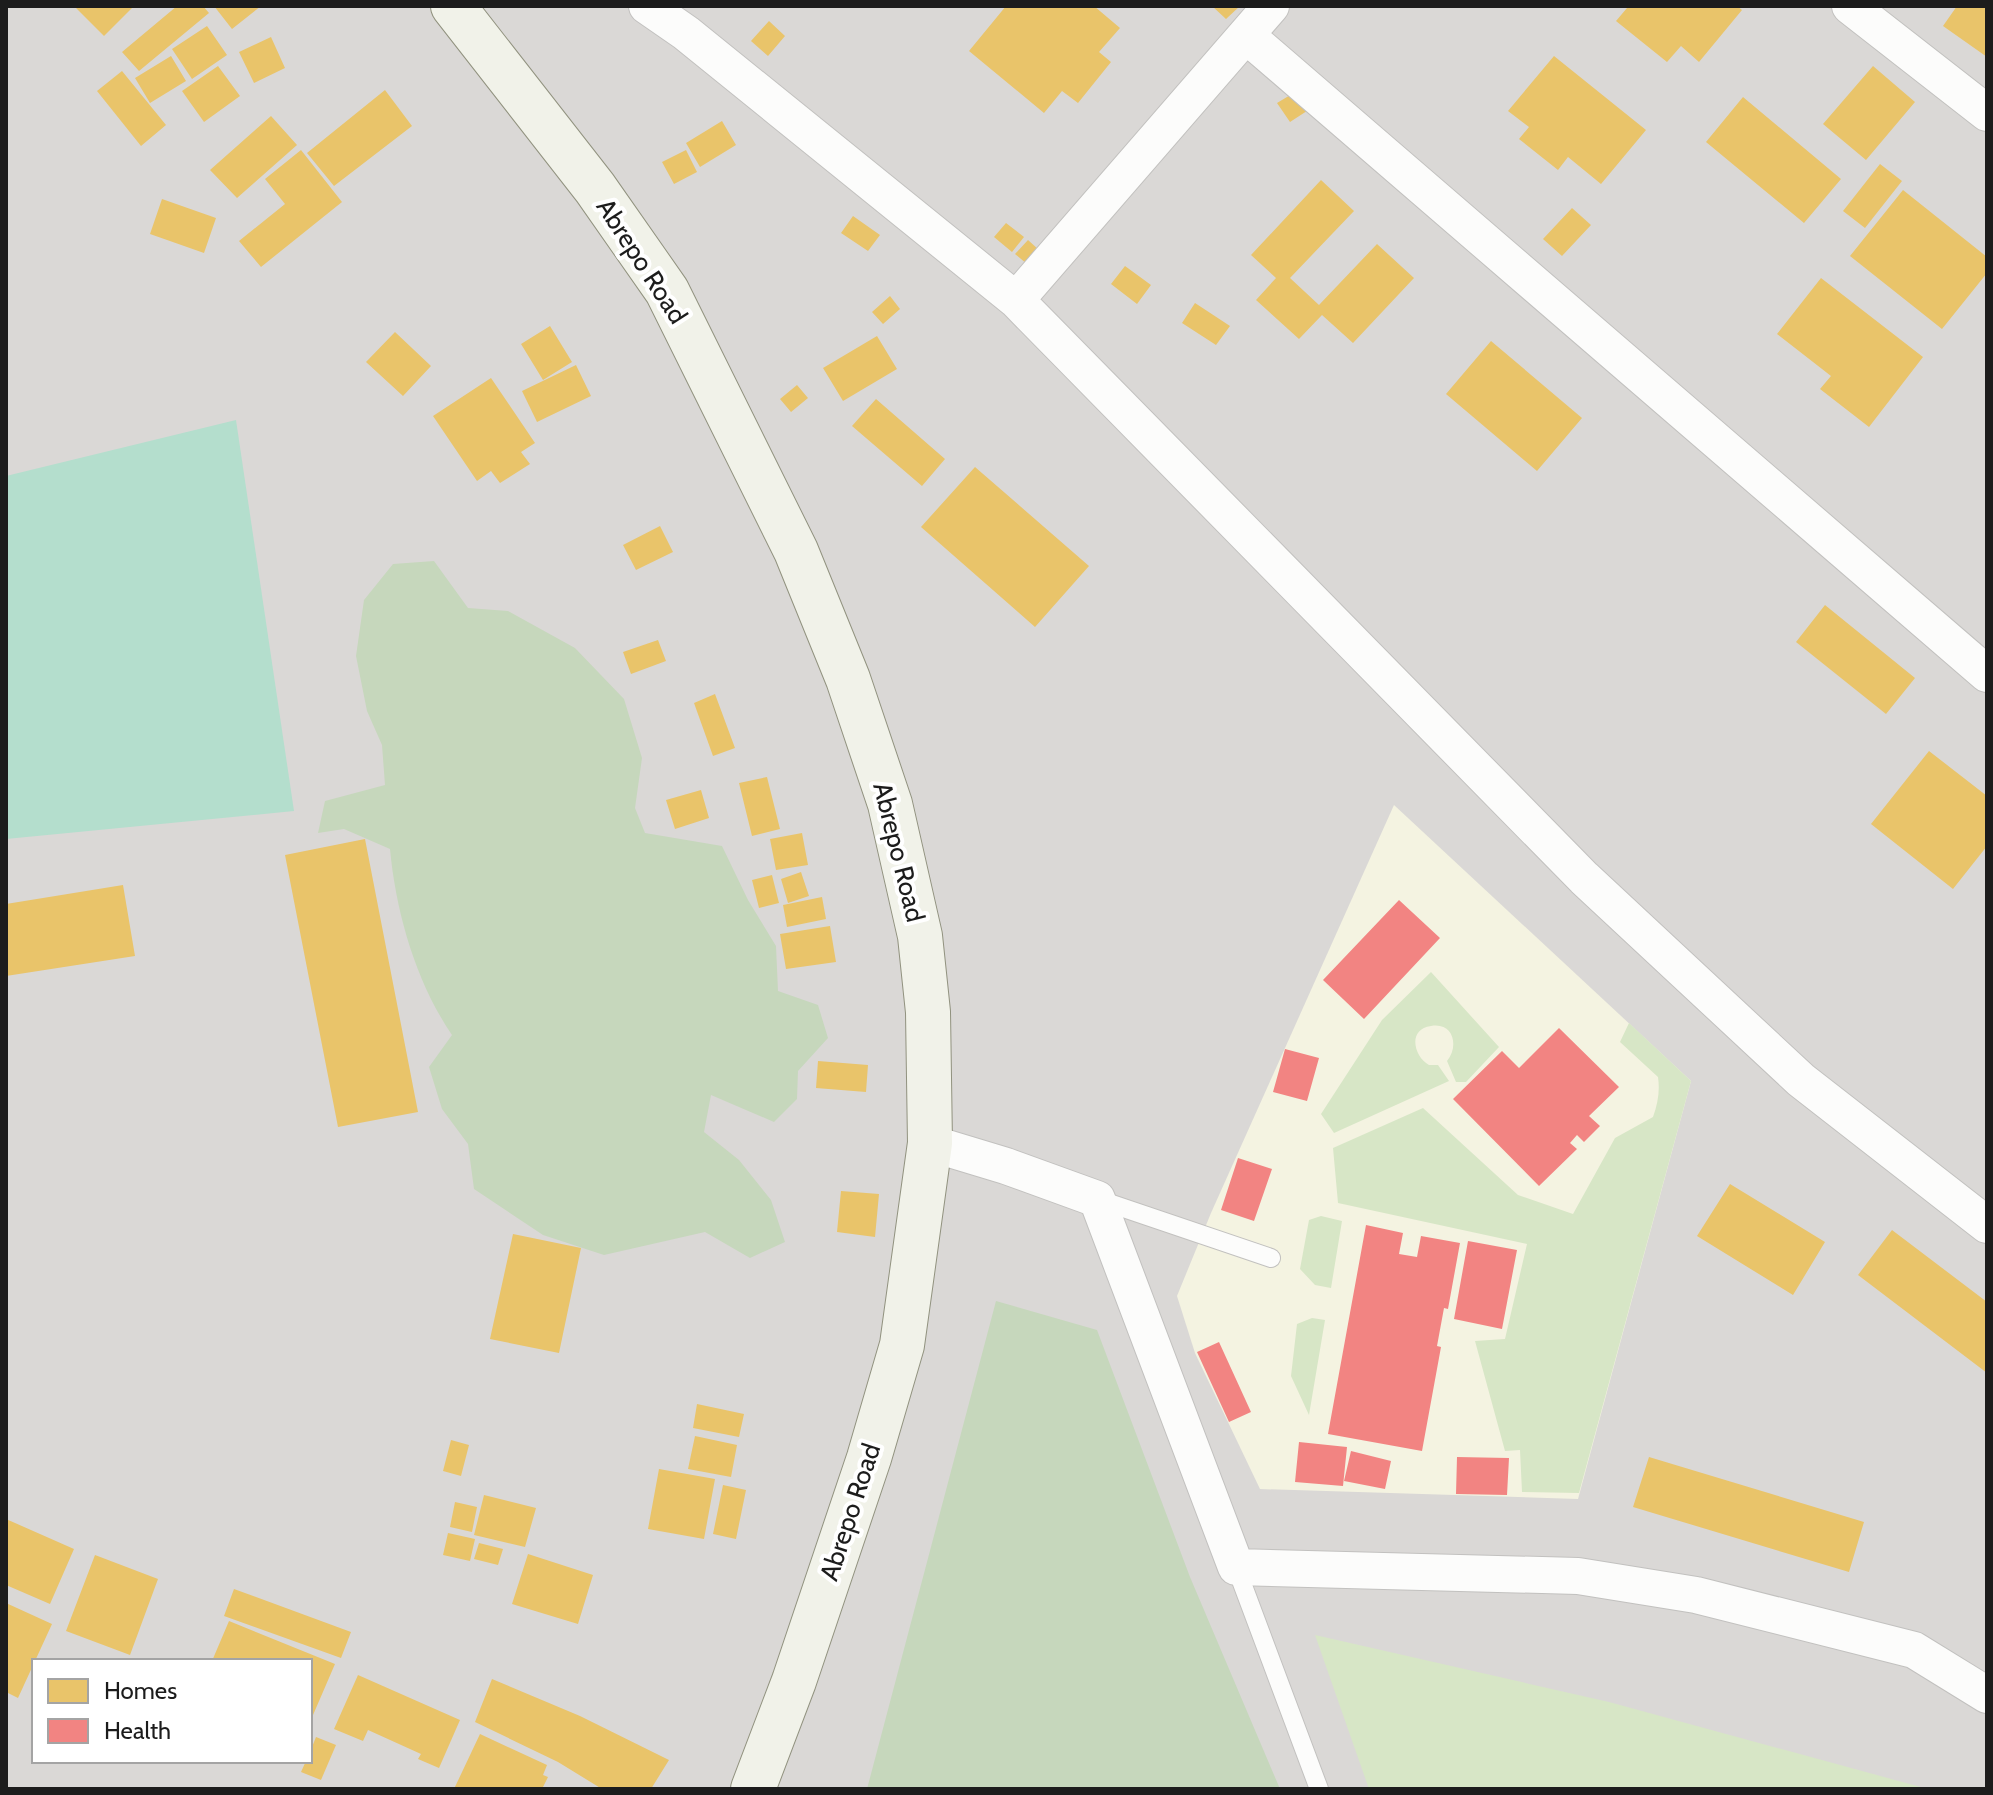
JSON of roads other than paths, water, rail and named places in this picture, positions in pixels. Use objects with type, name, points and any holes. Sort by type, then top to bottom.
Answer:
[{"type":"main road","name":"Abrepo Road","points":[[453,6],[595,188],[667,291],[796,551],[848,679],[890,804],[920,936],[928,1012],[930,1143],[902,1345],[869,1458],[794,1681],[753,1789]]},
{"type":"street","points":[[647,6],[699,43],[1016,300],[1584,878],[1801,1080],[1987,1225]]},
{"type":"street","points":[[1016,300],[1271,6]]},
{"type":"street","points":[[1850,6],[1987,113]]},
{"type":"street","points":[[1247,36],[1987,674]]},
{"type":"street","points":[[930,1143],[1097,1199],[1236,1567],[1578,1576],[1681,1593],[1914,1650],[1987,1695]]},
{"type":"lane","points":[[1097,1199],[1271,1258]]},
{"type":"lane","points":[[1236,1567],[1319,1789]]}]
